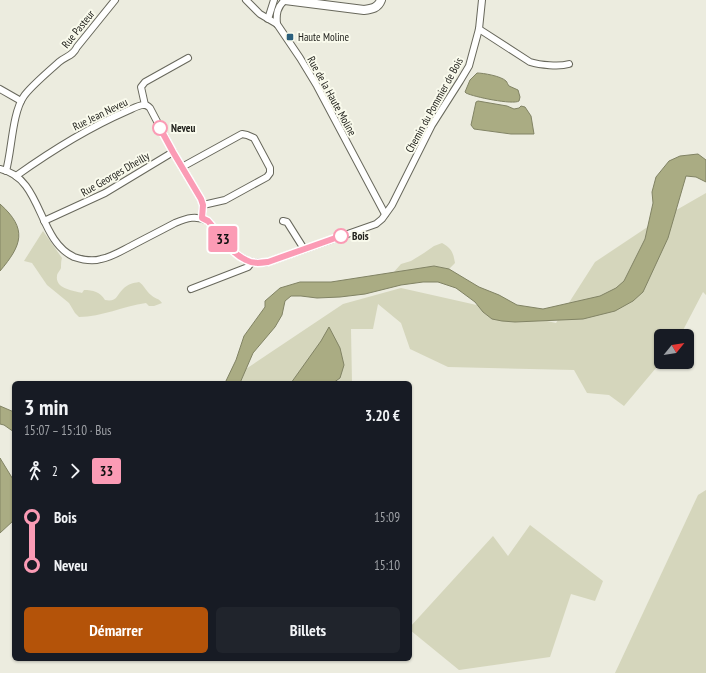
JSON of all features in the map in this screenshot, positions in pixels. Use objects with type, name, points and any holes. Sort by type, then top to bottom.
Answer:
[{"type":"street","name":"Rue Pasteur","points":[[3,170],[21,101],[28,91],[60,62],[71,56],[77,46],[115,0]]},
{"type":"street","name":"Rue de la Haute Moline","points":[[246,0],[260,14],[277,24],[300,58],[317,86],[385,214]]},
{"type":"street","points":[[268,19],[274,0]]},
{"type":"street","points":[[277,24],[277,10],[285,0],[364,10],[374,9],[381,2],[381,0]]},
{"type":"street","name":"Chemin du Pommier de Bois","points":[[252,262],[268,262],[376,224],[382,219],[392,205],[432,125],[469,66],[479,29],[482,0]]},
{"type":"street","points":[[479,29],[530,62],[564,66],[569,64]]},
{"type":"street","points":[[145,105],[141,87],[145,82],[188,58]]},
{"type":"street","points":[[0,89],[21,101]]},
{"type":"street","name":"Rue Jean Neveu","points":[[16,176],[74,138],[141,105],[145,105],[150,108],[203,205]]},
{"type":"street","points":[[182,167],[242,134],[254,138],[270,168],[270,173],[267,177],[225,200],[203,205],[202,218]]},
{"type":"street","name":"Rue Georges Dheilly","points":[[44,221],[106,193],[173,152]]},
{"type":"street","points":[[3,170],[16,176],[27,189],[36,203],[53,239],[60,248],[70,255],[78,258],[99,260],[112,256],[185,218],[196,217],[208,221],[236,254],[252,262],[248,267],[191,289]]},
{"type":"street","points":[[283,221],[287,222],[304,249]]},
{"type":"shaded area","points":[[477,73],[492,75],[504,79],[509,86],[518,90],[520,97],[519,101],[502,101],[466,93],[465,92],[470,80]]},
{"type":"shaded area","points":[[478,101],[507,106],[514,109],[521,106],[525,107],[531,116],[534,134],[511,134],[474,129],[471,125],[476,102]]},
{"type":"shaded area","points":[[698,154],[706,160],[706,182],[696,177],[686,176],[668,238],[643,292],[633,301],[615,311],[583,319],[515,322],[502,321],[492,319],[483,312],[475,302],[456,288],[438,282],[423,282],[401,285],[365,294],[340,297],[317,298],[291,296],[285,301],[282,315],[275,327],[253,353],[241,381],[226,381],[236,360],[244,336],[265,307],[265,301],[280,288],[300,282],[331,282],[434,266],[449,269],[479,287],[499,295],[517,305],[543,309],[600,296],[616,288],[624,281],[645,239],[653,203],[652,192],[656,177],[669,161],[680,156]]},
{"type":"shaded area","points":[[706,193],[706,295],[703,292],[684,329],[654,329],[655,369],[624,406],[609,395],[587,393],[574,370],[448,367],[410,349],[401,323],[378,304],[373,329],[351,329],[352,381],[228,381],[343,304],[401,288],[556,323],[595,262],[652,224]]},
{"type":"shaded area","points":[[0,204],[15,221],[19,237],[13,253],[0,271]]},
{"type":"shaded area","points":[[43,231],[62,258],[61,268],[57,274],[57,280],[62,287],[82,293],[84,290],[93,291],[99,293],[105,300],[112,300],[116,298],[127,286],[139,282],[152,296],[160,300],[162,303],[149,306],[146,303],[88,317],[79,317],[69,303],[47,285],[32,263],[24,261]]},
{"type":"shaded area","points":[[442,243],[452,251],[454,256],[455,263],[449,269],[434,266],[393,273],[401,264],[411,261],[434,246]]},
{"type":"shaded area","points":[[329,327],[340,348],[344,365],[340,378],[336,381],[292,381],[321,341]]},
{"type":"shaded area","points":[[0,406],[12,411],[12,431],[0,424]]},
{"type":"shaded area","points":[[0,458],[12,478],[12,522],[0,533]]},
{"type":"shaded area","points":[[706,490],[706,673],[615,673],[698,495]]},
{"type":"shaded area","points":[[530,525],[603,581],[595,601],[571,594],[550,657],[459,670],[412,632],[412,625],[493,536],[508,556]]},
{"type":"bus line","name":"33","points":[[160,128],[201,199],[204,210],[202,218],[208,221],[236,254],[246,260],[256,263],[268,262],[341,236]]},
{"type":"place","name":"Haute Moline","points":[[290,37]]},
{"type":"place","name":"Neveu","points":[[160,128]]},
{"type":"place","name":"Bois","points":[[341,236]]}]
